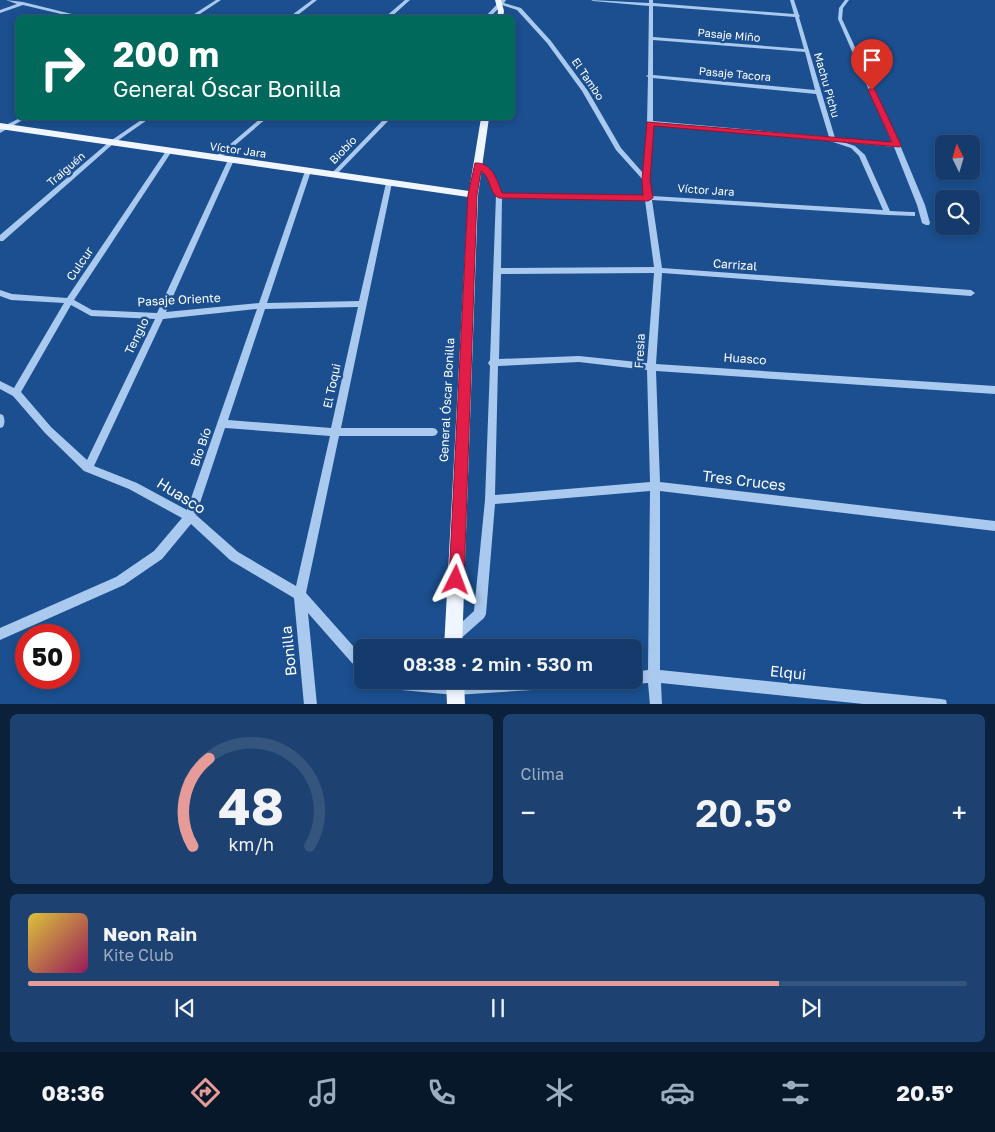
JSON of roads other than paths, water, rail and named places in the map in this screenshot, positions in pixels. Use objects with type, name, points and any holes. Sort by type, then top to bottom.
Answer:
[{"type":"main road","points":[[500,15],[501,1]]},
{"type":"main road","name":"General Óscar Bonilla","points":[[453,639],[473,195],[485,120]]},
{"type":"main road","name":"Víctor Jara","points":[[2,128],[473,195]]},
{"type":"street","points":[[8,0],[73,15]]},
{"type":"street","points":[[0,12],[30,0]]},
{"type":"street","points":[[195,15],[219,0]]},
{"type":"street","points":[[294,15],[316,0]]},
{"type":"street","points":[[390,15],[408,0]]},
{"type":"street","points":[[593,0],[650,2],[798,16]]},
{"type":"street","name":"Machu Pichu","points":[[792,0],[834,141]]},
{"type":"street","points":[[847,0],[841,8],[840,19],[897,145],[921,205],[926,223]]},
{"type":"street","points":[[489,15],[501,1]]},
{"type":"street","name":"El Tambo","points":[[501,1],[518,9],[550,42],[585,91],[618,149],[646,180]]},
{"type":"street","name":"Fresia","points":[[650,2],[650,123],[646,180],[658,270],[651,367],[655,486],[654,676],[656,704]]},
{"type":"street","name":"Pasaje Miño","points":[[650,38],[807,51]]},
{"type":"street","name":"Pasaje Tacora","points":[[650,76],[818,92]]},
{"type":"street","points":[[2,128],[19,120]]},
{"type":"street","name":"Traiguén","points":[[0,239],[111,143],[144,120]]},
{"type":"street","points":[[217,158],[262,120]]},
{"type":"street","name":"Biobío","points":[[333,175],[386,120]]},
{"type":"street","points":[[650,123],[834,141],[897,145]]},
{"type":"street","points":[[834,141],[853,147],[862,156],[888,213]]},
{"type":"street","name":"Culcur","points":[[16,393],[69,301],[168,151]]},
{"type":"street","name":"Tenglo","points":[[88,468],[231,160]]},
{"type":"street","name":"General Óscar Bonilla","points":[[456,639],[480,614],[490,500],[492,363],[499,195],[490,173],[478,165]]},
{"type":"street","name":"Bío Bío","points":[[0,634],[120,581],[158,555],[190,517],[308,171]]},
{"type":"street","name":"El Toqui","points":[[300,595],[389,183]]},
{"type":"street","name":"Víctor Jara","points":[[499,195],[648,198],[912,214]]},
{"type":"street","name":"Carrizal","points":[[496,271],[658,270],[971,294]]},
{"type":"street","name":"Pasaje Oriente","points":[[0,293],[11,297],[69,301],[91,313],[160,316],[261,306],[362,304]]},
{"type":"street","name":"Huasco","points":[[492,363],[579,359],[651,367],[995,390]]},
{"type":"street","name":"Huasco","points":[[0,385],[16,393],[48,430],[88,468],[133,486],[190,517],[234,556],[300,595],[354,657]]},
{"type":"street","points":[[0,418],[0,424]]},
{"type":"street","points":[[222,424],[335,432],[433,432]]},
{"type":"street","name":"Tres Cruces","points":[[490,500],[655,486],[995,526]]},
{"type":"street","name":"Bonilla","points":[[300,595],[311,704]]},
{"type":"street","name":"Elqui","points":[[642,677],[654,676],[941,704]]},
{"type":"street","points":[[439,689],[455,691],[481,689]]}]
